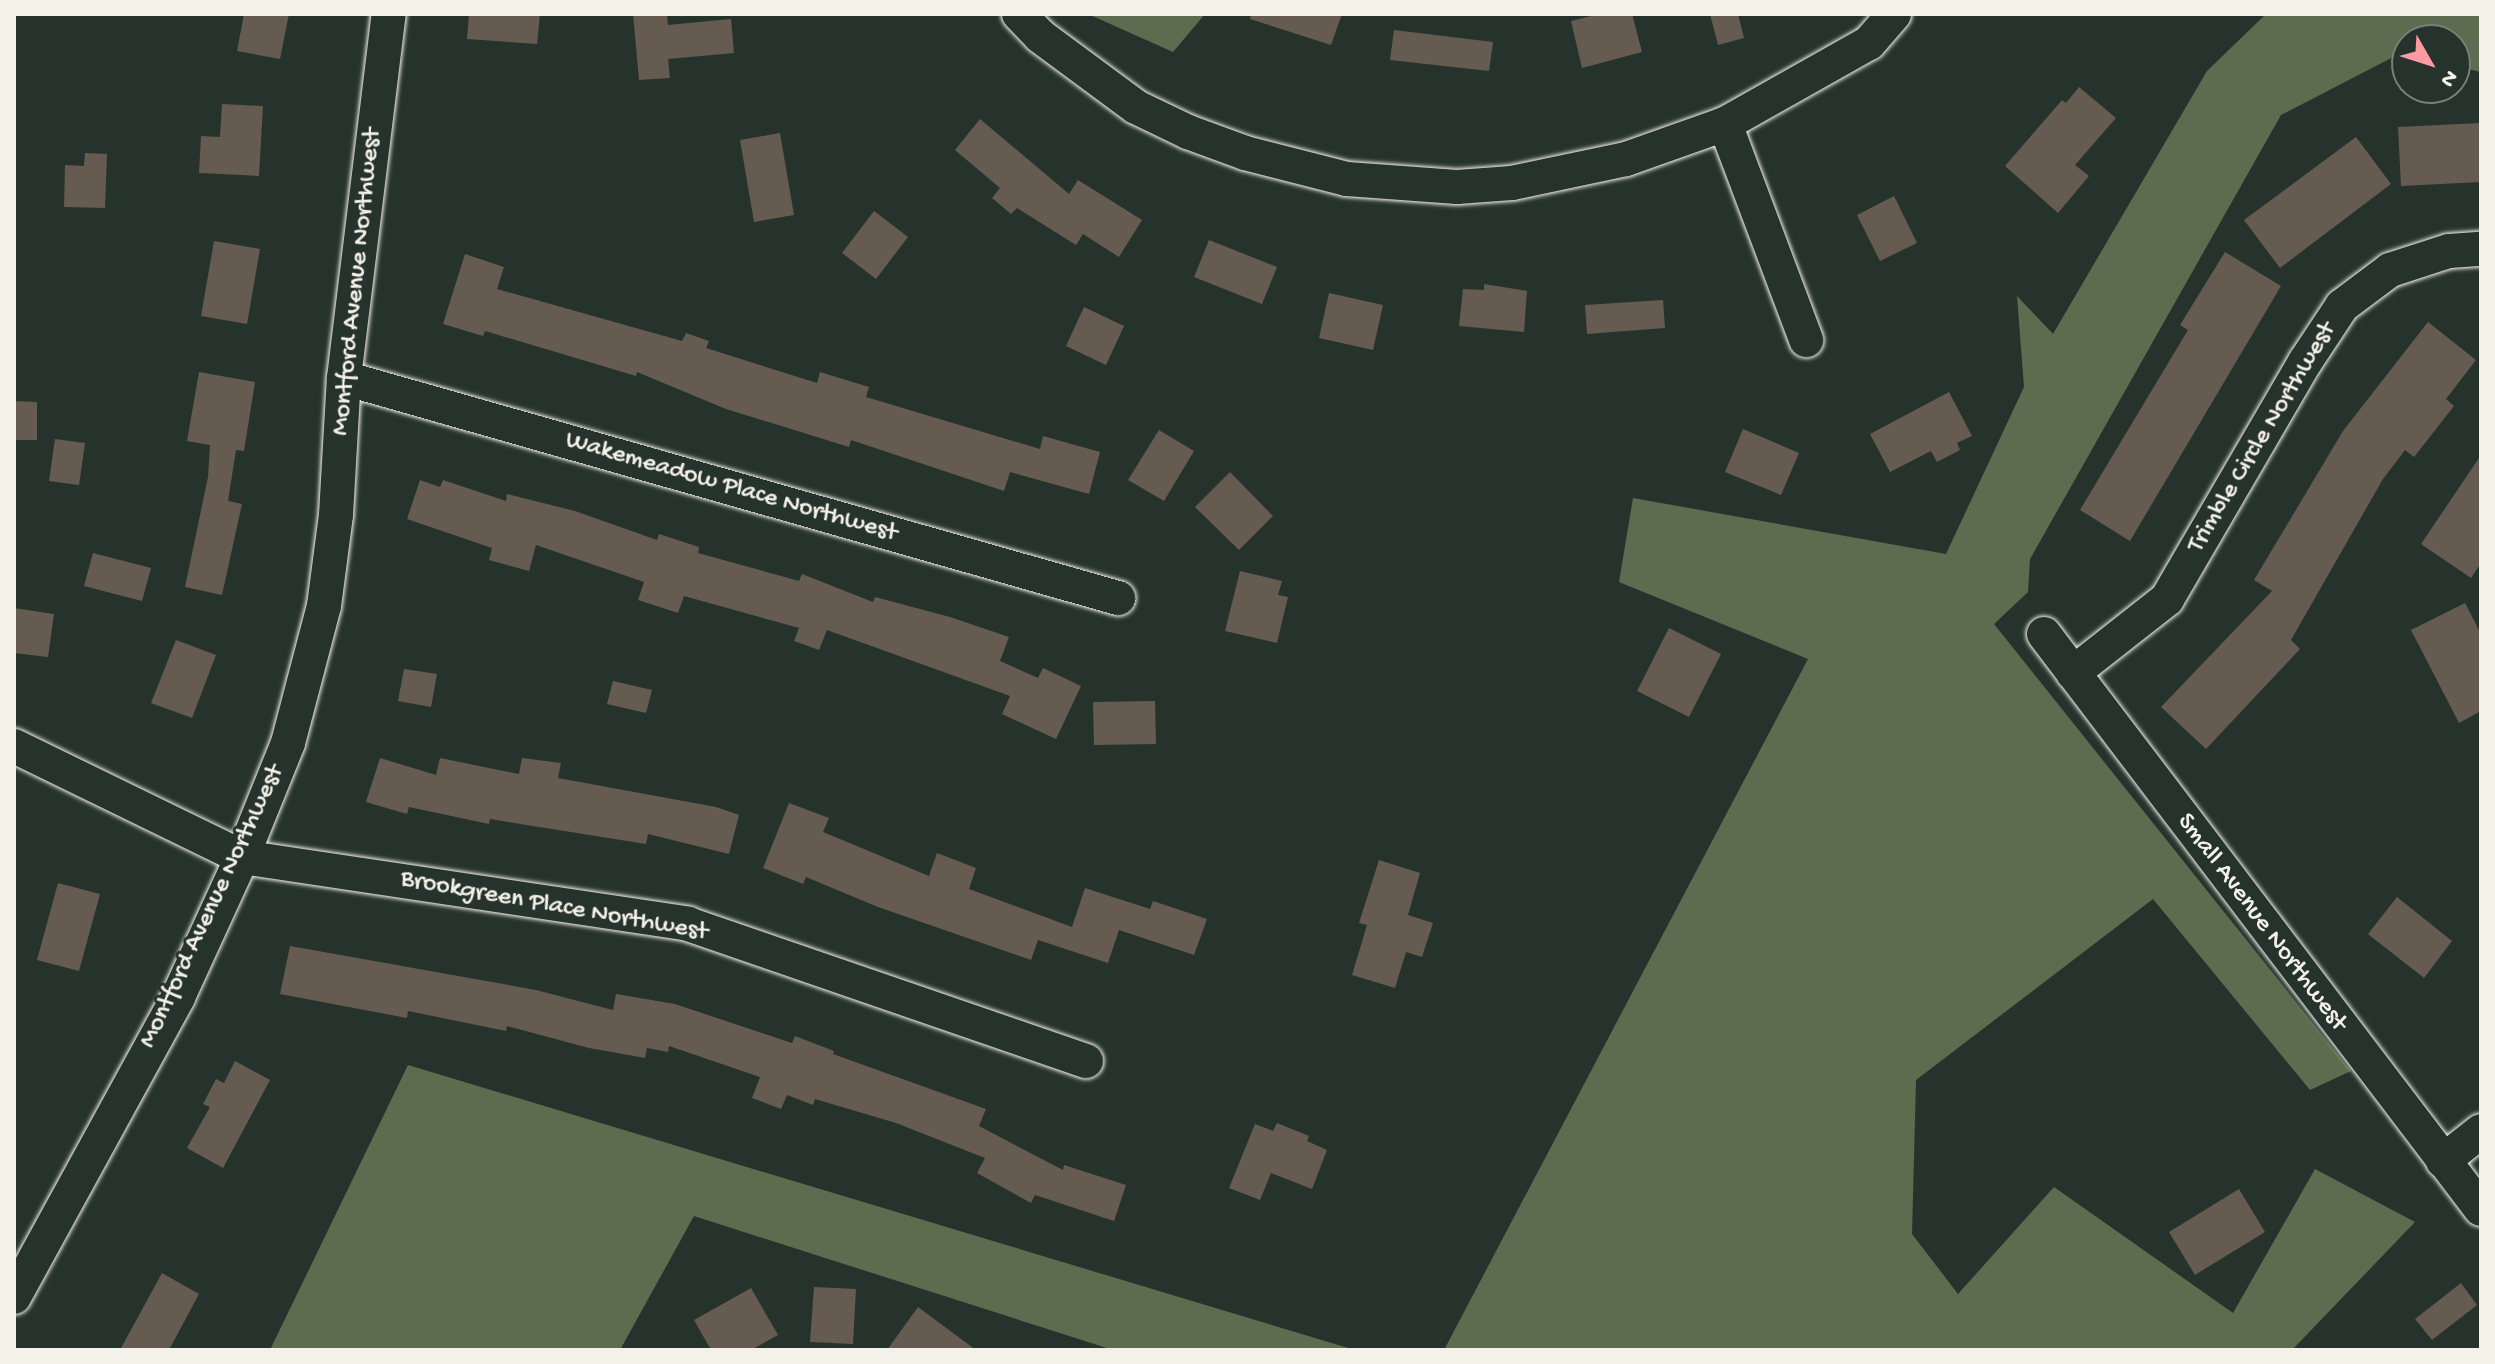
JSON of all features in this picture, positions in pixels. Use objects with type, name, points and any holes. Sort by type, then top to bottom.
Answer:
[{"type":"street","name":"Montford Avenue Northwest","points":[[14,1297],[178,997],[242,857],[288,743],[324,606],[336,515],[344,378],[389,14]]},
{"type":"street","points":[[1019,14],[1040,36],[1136,107],[1188,132],[1245,153],[1347,179],[1457,187],[1512,183],[1626,159],[1725,124],[1869,43],[1894,14]]},
{"type":"street","points":[[1725,124],[1806,340]]},
{"type":"street","name":"Trimble Circle Northwest","points":[[2073,673],[2167,599],[2342,306],[2390,270],[2449,251],[2481,249]]},
{"type":"street","name":"Wakemeadow Place Northwest","points":[[344,378],[1118,598]]},
{"type":"street","name":"Small Avenue Northwest","points":[[2044,634],[2481,1209]]},
{"type":"street","name":"Brookgreen Place Northwest","points":[[14,746],[242,857],[688,924],[1086,1061]]},
{"type":"street","points":[[2443,1161],[2481,1131]]},
{"type":"green space","points":[[1088,14],[1205,14],[1173,52]]},
{"type":"green space","points":[[2266,14],[2481,14],[2481,72],[2471,70],[2471,24],[2391,24],[2391,58],[2281,115],[2030,559],[2028,592],[1994,624],[2351,1071],[2310,1090],[2153,899],[1916,1080],[1912,1234],[1958,1294],[2054,1187],[2233,1313],[2315,1169],[2415,1222],[2292,1350],[1444,1350],[1808,659],[1619,582],[1633,498],[1946,554],[2024,387],[2017,296],[2053,334],[2207,71]]},
{"type":"green space","points":[[408,1065],[1355,1350],[1113,1350],[694,1216],[620,1350],[270,1350]]},
{"type":"building","points":[[244,14],[289,14],[280,59],[237,51]]},
{"type":"building","points":[[469,14],[540,14],[537,44],[467,39]]},
{"type":"building","points":[[633,14],[667,14],[668,25],[731,19],[734,53],[668,59],[670,78],[639,80]]},
{"type":"building","points":[[1251,14],[1342,14],[1331,45],[1250,19]]},
{"type":"building","points":[[1599,14],[1632,14],[1642,52],[1582,68],[1571,21]]},
{"type":"building","points":[[1710,14],[1738,14],[1744,38],[1718,45]]},
{"type":"building","points":[[1394,30],[1493,42],[1489,71],[1390,60]]},
{"type":"building","points":[[2079,87],[2116,118],[2075,165],[2089,176],[2058,213],[2005,166],[2062,100],[2066,103]]},
{"type":"building","points":[[222,104],[263,106],[259,176],[199,173],[201,136],[220,137]]},
{"type":"building","points":[[980,119],[1069,194],[1078,180],[1142,220],[1119,257],[1083,234],[1076,245],[1017,208],[1011,214],[992,198],[1000,188],[955,150]]},
{"type":"building","points":[[2481,123],[2481,182],[2401,186],[2398,127]]},
{"type":"building","points":[[780,133],[794,215],[754,222],[740,140]]},
{"type":"building","points":[[2356,137],[2391,184],[2280,268],[2244,220]]},
{"type":"building","points":[[85,153],[107,154],[105,208],[64,207],[65,165],[84,166]]},
{"type":"building","points":[[1894,196],[1917,243],[1880,261],[1857,215]]},
{"type":"building","points":[[874,211],[908,237],[876,279],[842,253]]},
{"type":"building","points":[[1209,240],[1277,267],[1262,304],[1194,277]]},
{"type":"building","points":[[214,241],[260,249],[247,324],[201,316]]},
{"type":"building","points":[[2225,252],[2281,286],[2130,541],[2080,510],[2188,330],[2180,325]]},
{"type":"building","points":[[465,254],[504,267],[497,289],[682,341],[686,333],[709,341],[706,348],[817,383],[820,372],[869,387],[866,397],[1040,449],[1043,436],[1100,452],[1089,494],[1010,472],[1004,491],[851,440],[849,447],[726,409],[637,372],[636,376],[485,331],[483,336],[443,324]]},
{"type":"building","points":[[1484,284],[1527,291],[1524,332],[1459,326],[1463,289],[1484,290]]},
{"type":"building","points":[[1329,293],[1383,305],[1373,350],[1319,338]]},
{"type":"building","points":[[1663,300],[1665,328],[1587,334],[1585,305]]},
{"type":"building","points":[[1084,307],[1124,326],[1106,365],[1066,346]]},
{"type":"building","points":[[2428,322],[2476,360],[2446,399],[2454,406],[2414,457],[2405,450],[2383,479],[2291,640],[2300,649],[2206,749],[2161,707],[2272,591],[2254,580],[2343,431]]},
{"type":"building","points":[[199,372],[255,382],[244,451],[236,450],[228,501],[242,504],[222,595],[185,587],[208,477],[210,445],[187,441]]},
{"type":"building","points":[[1949,392],[1972,436],[1957,443],[1960,450],[1937,462],[1931,451],[1890,472],[1870,434]]},
{"type":"building","points":[[14,401],[37,402],[37,440],[14,440]]},
{"type":"building","points":[[1743,429],[1799,453],[1781,495],[1725,472]]},
{"type":"building","points":[[1159,430],[1194,451],[1164,501],[1128,480]]},
{"type":"building","points":[[55,439],[85,443],[79,485],[49,481]]},
{"type":"building","points":[[2481,455],[2481,563],[2471,578],[2421,544]]},
{"type":"building","points":[[1230,472],[1273,516],[1239,550],[1195,507]]},
{"type":"building","points":[[420,480],[440,487],[443,480],[506,501],[507,494],[575,511],[657,540],[659,534],[699,547],[698,553],[799,581],[802,574],[873,602],[875,597],[950,617],[1009,637],[1000,661],[1038,678],[1043,668],[1081,686],[1056,739],[1002,714],[1010,696],[827,630],[819,650],[794,641],[799,628],[684,596],[678,613],[638,600],[644,582],[536,545],[529,571],[489,560],[492,548],[407,519]]},
{"type":"building","points":[[93,553],[151,568],[142,601],[84,586]]},
{"type":"building","points":[[1240,571],[1282,581],[1278,595],[1288,597],[1277,643],[1225,631]]},
{"type":"building","points":[[2465,603],[2481,634],[2481,711],[2459,723],[2411,630]]},
{"type":"building","points":[[14,608],[54,614],[48,657],[14,653]]},
{"type":"building","points":[[1669,628],[1721,654],[1689,717],[1637,691]]},
{"type":"building","points":[[176,640],[216,655],[192,718],[151,703]]},
{"type":"building","points":[[404,669],[437,674],[431,707],[398,701]]},
{"type":"building","points":[[613,681],[652,690],[646,713],[607,704]]},
{"type":"building","points":[[1155,701],[1156,744],[1094,745],[1093,702]]},
{"type":"building","points":[[380,758],[436,775],[440,758],[519,774],[522,758],[561,763],[558,778],[716,807],[739,815],[729,854],[648,834],[646,844],[490,819],[489,824],[409,807],[407,814],[366,802]]},
{"type":"building","points":[[789,803],[829,818],[823,832],[929,876],[937,853],[976,868],[969,889],[1072,927],[1085,888],[1150,909],[1153,901],[1207,919],[1194,955],[1119,930],[1108,963],[1038,940],[1031,960],[878,907],[806,877],[803,884],[763,868]]},
{"type":"building","points":[[1379,860],[1420,873],[1408,915],[1433,923],[1422,957],[1406,952],[1395,988],[1352,975],[1367,925],[1359,923]]},
{"type":"building","points":[[58,883],[100,894],[79,971],[37,960]]},
{"type":"building","points":[[2397,897],[2452,941],[2424,978],[2368,934]]},
{"type":"building","points":[[290,946],[536,990],[613,1010],[616,994],[675,1004],[792,1043],[795,1036],[834,1051],[833,1054],[986,1109],[979,1126],[1063,1170],[1064,1165],[1126,1185],[1114,1221],[1035,1195],[1031,1203],[977,1173],[985,1158],[896,1123],[815,1099],[813,1105],[787,1095],[781,1109],[752,1098],[760,1077],[669,1046],[668,1052],[647,1048],[645,1058],[589,1048],[507,1026],[506,1031],[408,1011],[407,1018],[280,994]]},
{"type":"building","points":[[235,1061],[270,1080],[223,1168],[187,1148],[210,1107],[203,1104],[216,1079],[224,1083]]},
{"type":"building","points":[[1277,1123],[1309,1136],[1307,1141],[1327,1150],[1312,1189],[1271,1173],[1260,1200],[1229,1188],[1255,1124],[1273,1131]]},
{"type":"building","points":[[2239,1189],[2265,1232],[2195,1275],[2169,1232]]},
{"type":"building","points":[[162,1273],[199,1294],[169,1350],[120,1350]]},
{"type":"building","points":[[2461,1283],[2477,1305],[2432,1340],[2415,1319]]},
{"type":"building","points":[[814,1287],[856,1289],[853,1344],[810,1342]]},
{"type":"building","points":[[751,1288],[778,1335],[751,1350],[711,1350],[694,1320]]},
{"type":"building","points":[[918,1307],[976,1350],[887,1350]]}]
